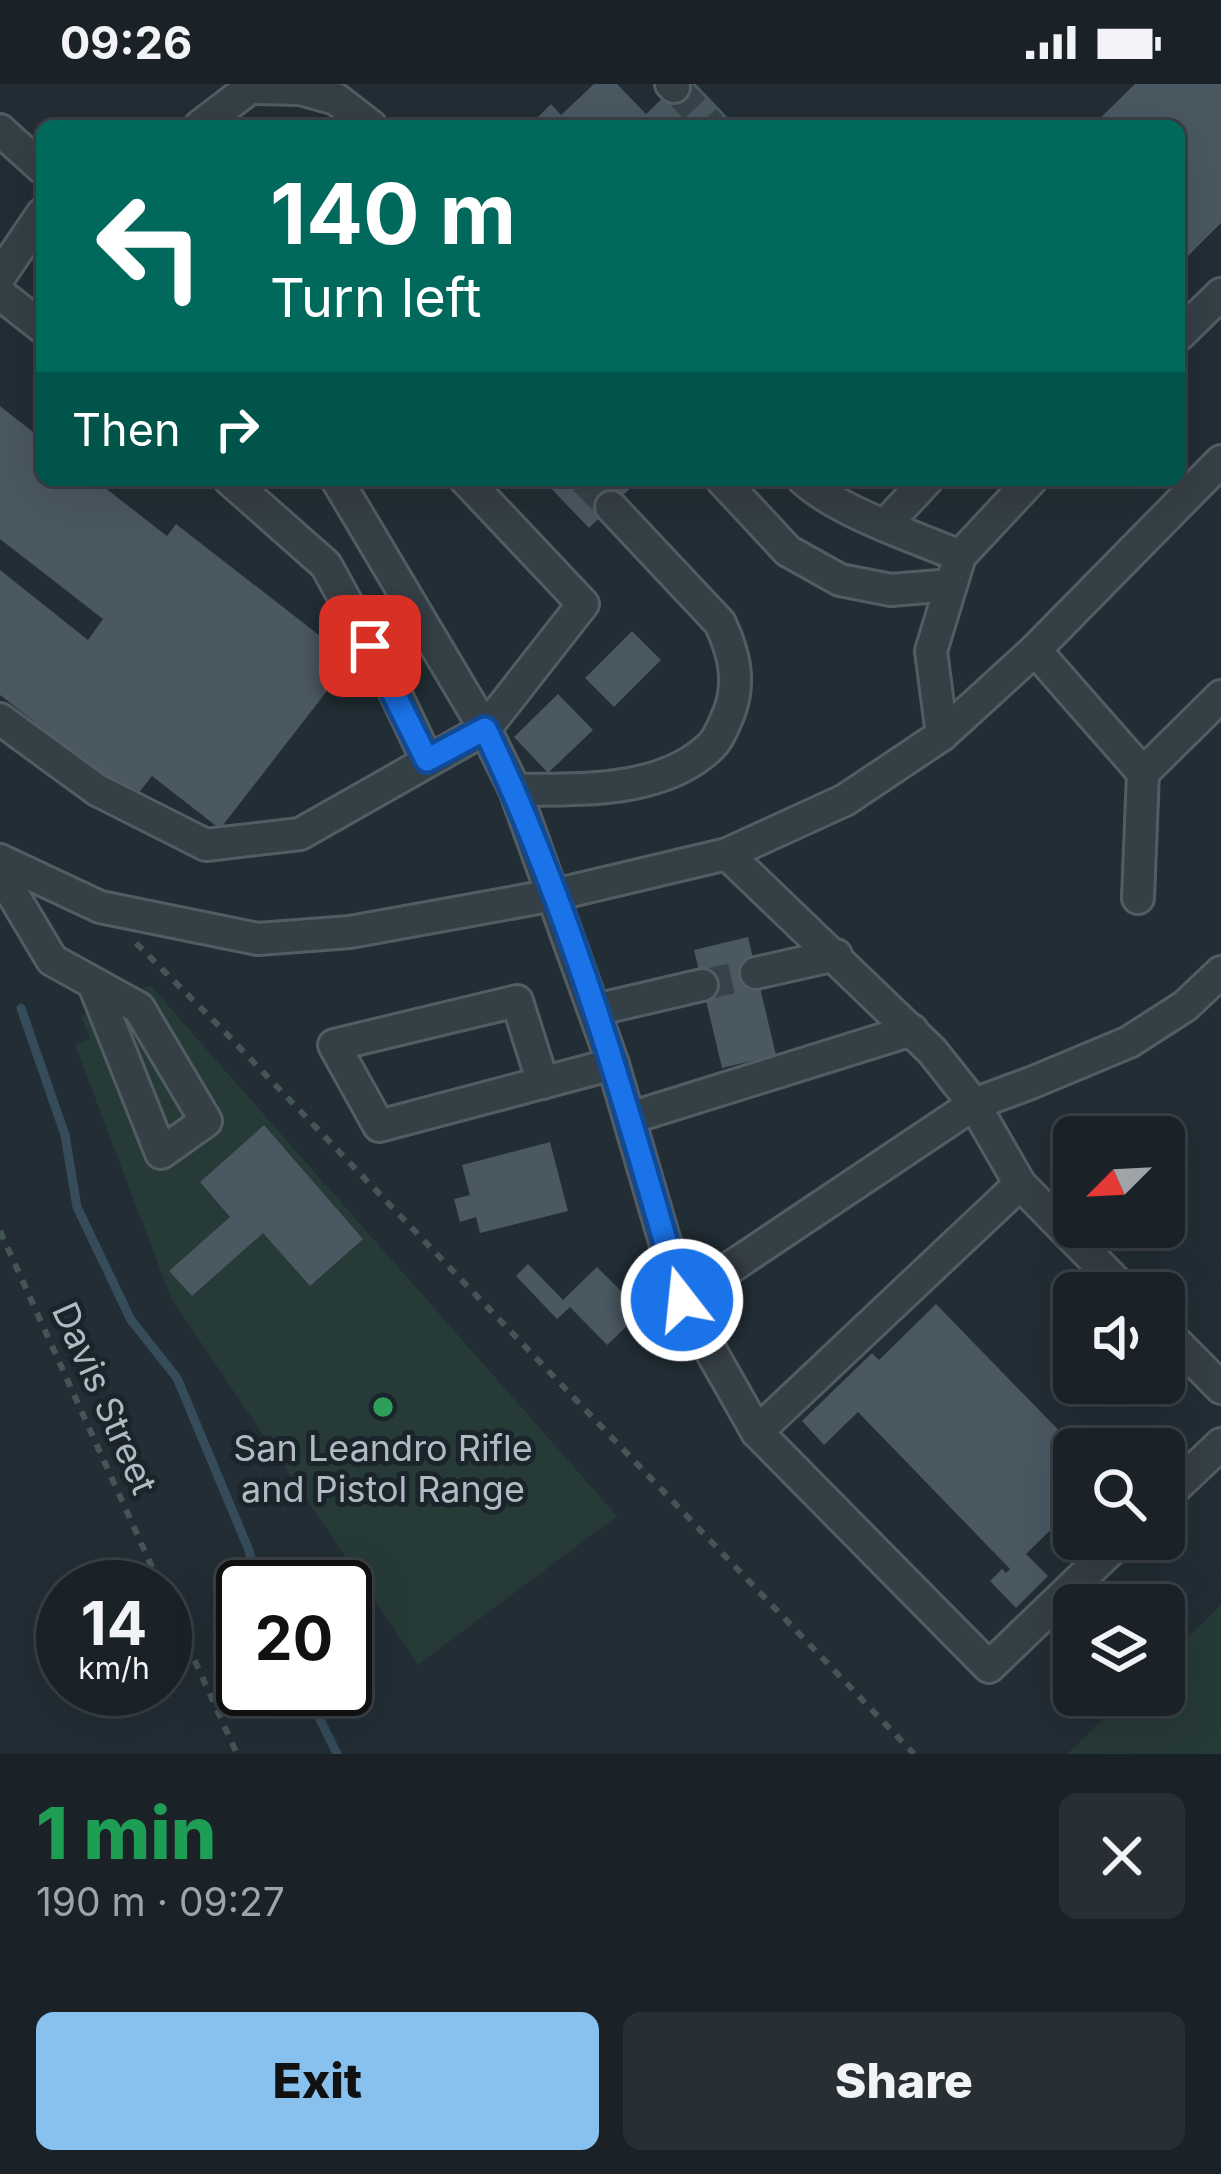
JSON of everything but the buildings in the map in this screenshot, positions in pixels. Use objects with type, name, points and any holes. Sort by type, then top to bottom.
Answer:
[{"type":"lane","points":[[208,120],[253,86],[300,88],[336,99],[363,120]]},
{"type":"lane","points":[[4,140],[36,164]]},
{"type":"lane","points":[[0,276],[36,223]]},
{"type":"lane","points":[[0,294],[36,323]]},
{"type":"lane","points":[[1185,328],[1221,294]]},
{"type":"lane","points":[[0,860],[100,907],[258,940],[350,932],[554,895],[728,854],[845,800],[942,735],[1036,650],[1221,461]]},
{"type":"lane","points":[[237,486],[326,565],[427,760]]},
{"type":"lane","points":[[341,486],[485,729],[514,790],[631,1118],[682,1300],[757,1432],[989,1667],[1100,1560]]},
{"type":"lane","points":[[0,719],[98,790],[206,845],[300,834],[485,729],[583,604],[472,486]]},
{"type":"lane","points":[[728,486],[788,551],[840,580],[891,590],[956,571]]},
{"type":"lane","points":[[819,486],[956,571]]},
{"type":"lane","points":[[885,524],[921,486]]},
{"type":"lane","points":[[942,735],[931,651],[956,571],[1014,486]]},
{"type":"lane","points":[[514,790],[622,784],[663,774],[712,745],[731,706],[736,678],[731,646],[720,623],[611,507]]},
{"type":"lane","points":[[1036,650],[1143,773]]},
{"type":"lane","points":[[1138,898],[1143,773],[1221,696]]},
{"type":"lane","points":[[728,854],[932,1051],[974,1103],[1020,1184],[1106,1272]]},
{"type":"lane","points":[[0,872],[52,960],[139,1008],[206,1120],[160,1153],[94,985]]},
{"type":"lane","points":[[757,973],[836,956]]},
{"type":"lane","points":[[682,1300],[974,1103],[1129,1042],[1185,1006],[1221,972]]},
{"type":"lane","points":[[595,1010],[702,985]]},
{"type":"lane","points":[[543,1083],[517,1001],[334,1045],[379,1126],[543,1083],[613,1064]]},
{"type":"lane","points":[[631,1118],[911,1030]]},
{"type":"lane","points":[[757,1432],[1020,1184]]},
{"type":"lane","points":[[1185,1351],[1221,1388]]},
{"type":"lane","points":[[1185,1478],[1221,1444]]},
{"type":"path","points":[[100,907],[914,1754]]},
{"type":"path","name":"Davis Street","points":[[0,1231],[149,1560]]},
{"type":"path","name":"Davis Street","points":[[192,1655],[237,1754]]},
{"type":"green space","name":"San Leandro Rifle and Pistol Range","points":[[150,985],[617,1516],[418,1665],[372,1597],[372,1560],[347,1560],[171,1298],[75,1045],[90,1038],[81,1016]]},
{"type":"green space","points":[[1221,1605],[1221,1754],[1067,1754],[1106,1716],[1185,1716],[1185,1640]]},
{"type":"waterway","points":[[21,1008],[65,1135],[77,1207],[131,1320],[177,1378],[252,1560]]},
{"type":"waterway","points":[[318,1716],[337,1754]]},
{"type":"tunnel","points":[[674,87],[705,120]]},
{"type":"tunnel","points":[[590,486],[611,507]]},
{"type":"tunnel","points":[[702,985],[756,973]]},
{"type":"place","name":"San Leandro Rifle and Pistol Range","points":[[383,1407]]},
{"type":"route","points":[[370,646],[427,760],[485,729],[514,790],[604,1037],[682,1300]]}]
